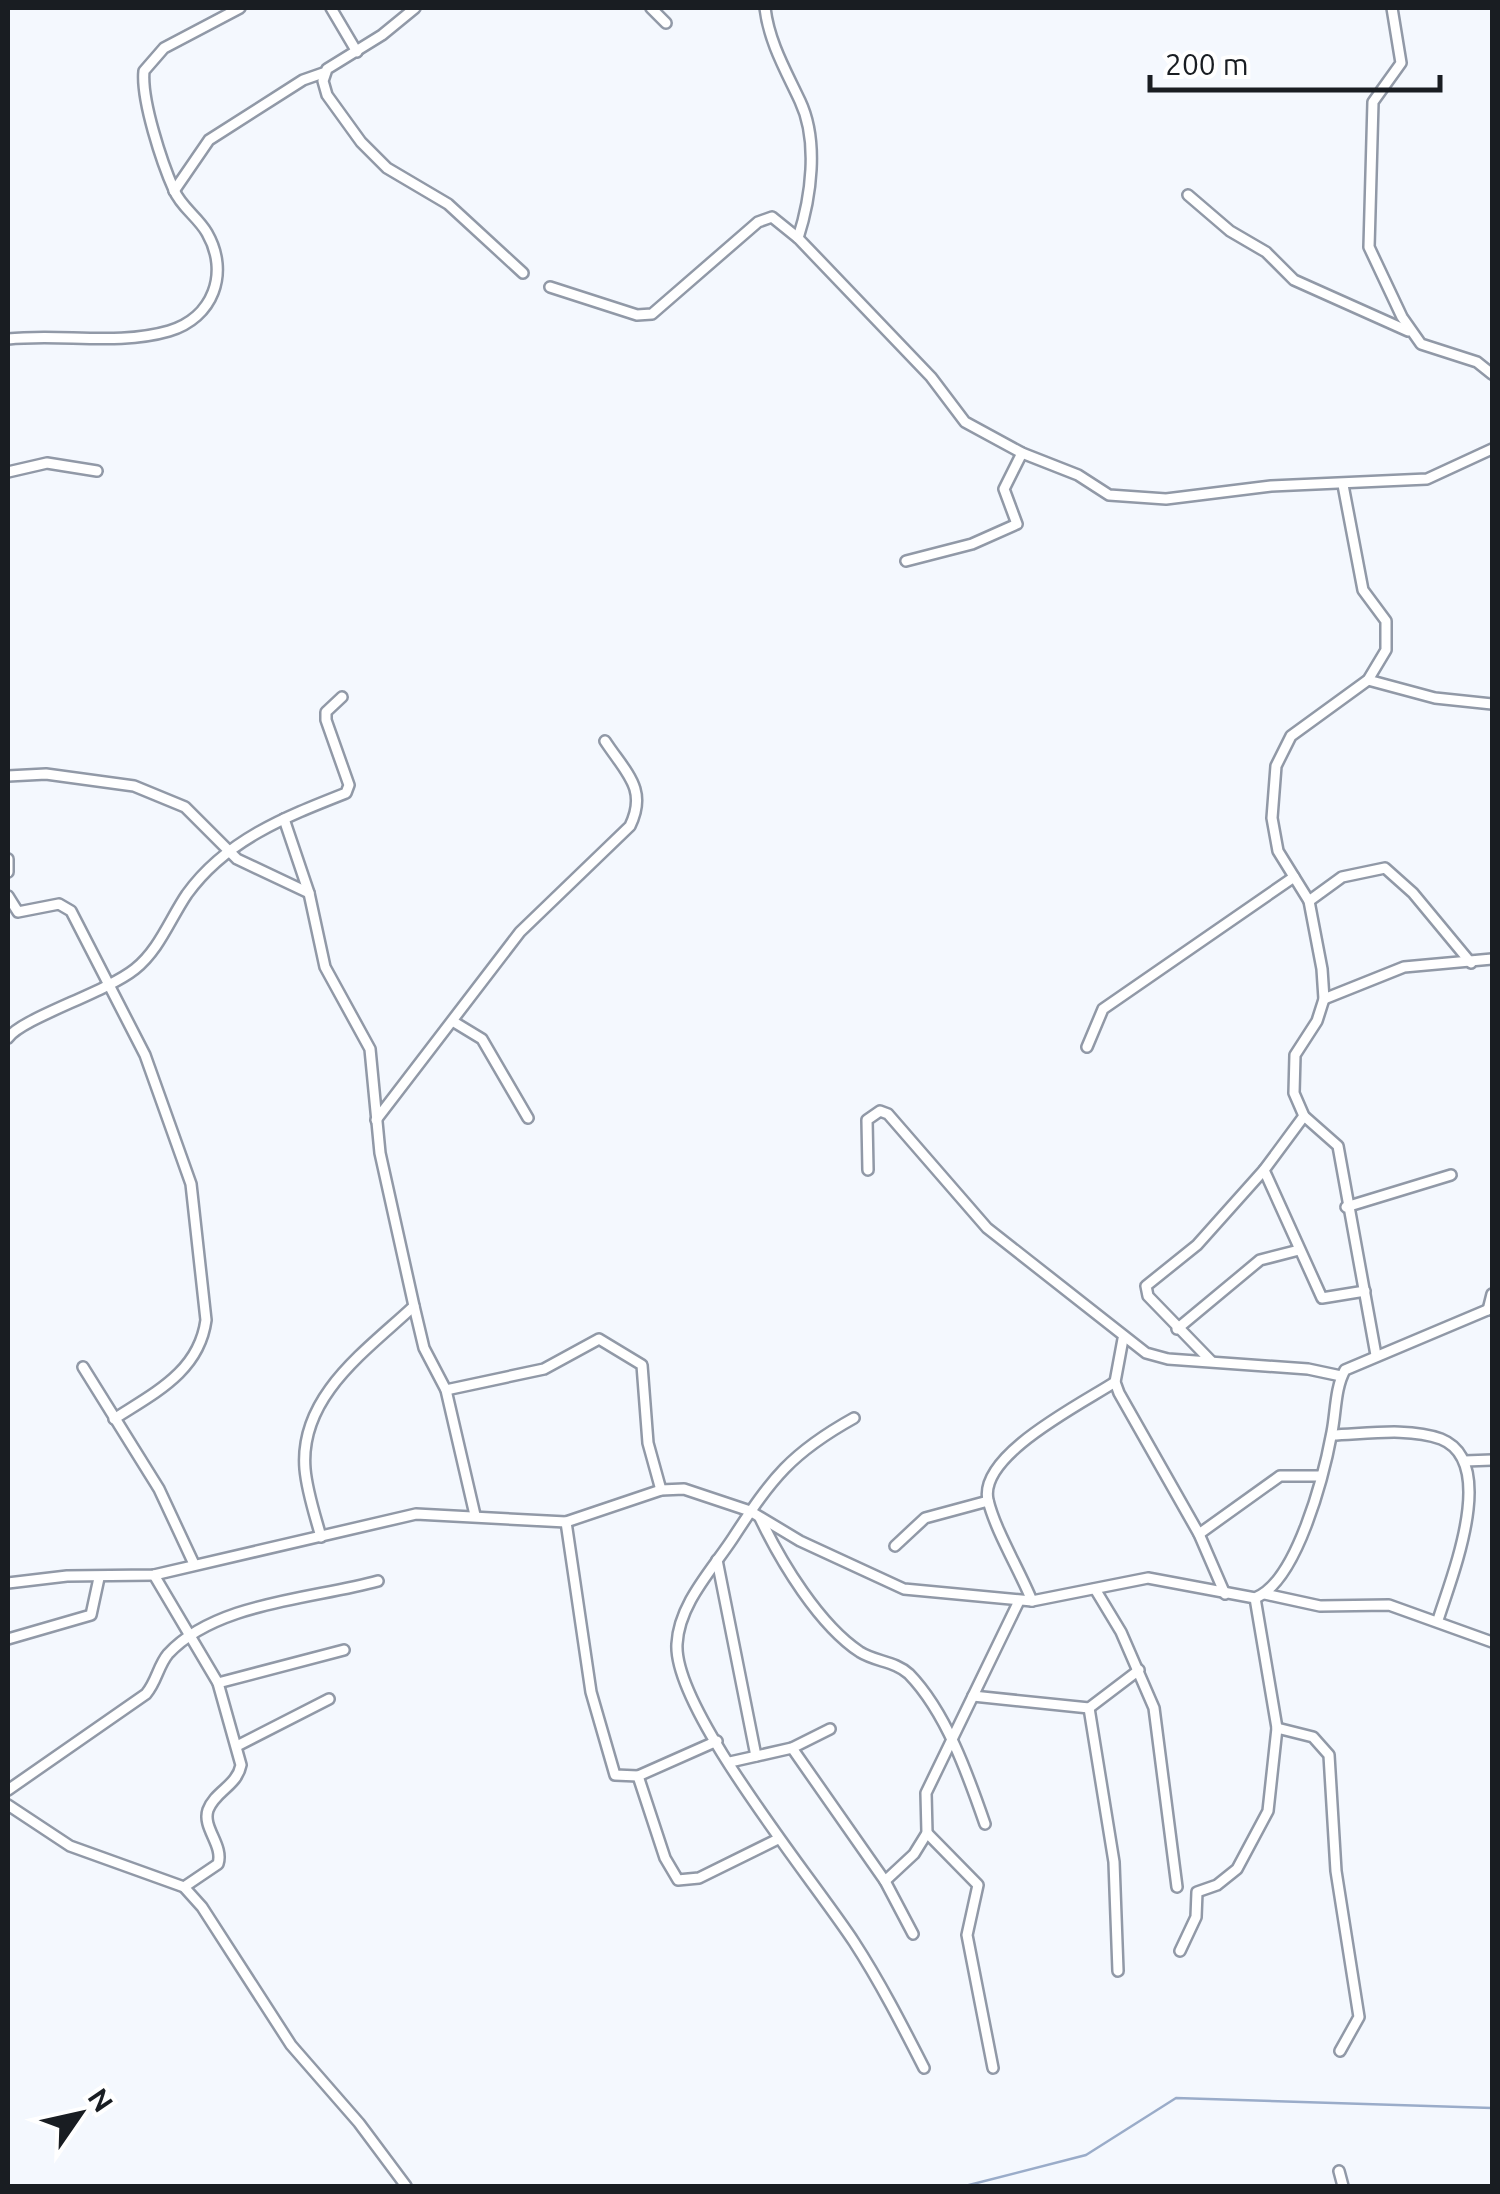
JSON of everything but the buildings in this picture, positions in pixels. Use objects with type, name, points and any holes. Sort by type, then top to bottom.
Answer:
[{"type":"street","points":[[8,339],[148,334],[198,317],[214,296],[214,250],[205,230],[174,191],[150,110],[144,71],[164,48],[240,8]]},
{"type":"street","points":[[331,8],[357,52]]},
{"type":"street","points":[[174,191],[209,140],[303,80],[357,52],[415,8]]},
{"type":"street","points":[[651,8],[666,22]]},
{"type":"street","points":[[766,8],[776,50],[808,126],[808,202],[798,238]]},
{"type":"street","points":[[1392,8],[1401,64],[1373,102],[1374,164],[1367,222],[1369,248],[1410,332]]},
{"type":"street","points":[[323,73],[324,86],[335,109],[375,157],[456,210],[523,273]]},
{"type":"street","points":[[1188,195],[1230,231],[1266,252],[1294,280],[1410,332],[1432,350],[1477,362],[1492,374]]},
{"type":"street","points":[[550,287],[637,316],[652,314],[764,218],[772,217],[798,238],[931,377],[965,422],[1022,454],[1127,499],[1437,477],[1492,449]]},
{"type":"street","points":[[906,560],[972,544],[1017,524],[1004,489],[1022,454]]},
{"type":"street","points":[[8,472],[47,462],[98,471]]},
{"type":"street","points":[[1343,485],[1362,590],[1382,613],[1388,630],[1383,660],[1368,680],[1291,736],[1282,749],[1275,778],[1274,835],[1308,902],[1324,999],[1292,1072],[1294,1093],[1304,1116],[1336,1143],[1376,1355]]},
{"type":"street","points":[[1368,680],[1435,698],[1492,704]]},
{"type":"street","points":[[8,1038],[18,1027],[111,986],[151,953],[184,899],[226,850],[349,790],[326,720],[326,712],[342,697]]},
{"type":"street","points":[[376,1120],[529,922],[630,826],[640,806],[637,790],[605,741]]},
{"type":"street","points":[[8,776],[46,774],[134,786],[184,808],[226,850],[256,870],[310,893]]},
{"type":"street","points":[[284,819],[310,893],[325,967],[370,1049],[376,1120],[414,1306],[424,1348],[446,1390],[475,1515]]},
{"type":"street","points":[[8,858],[8,872]]},
{"type":"street","points":[[1308,902],[1324,886],[1357,870],[1385,868],[1413,893],[1471,963]]},
{"type":"street","points":[[1087,1047],[1104,1009],[1294,877]]},
{"type":"street","points":[[8,896],[18,912],[59,904],[68,907],[145,1055],[191,1184],[206,1320],[194,1358],[172,1380],[114,1419]]},
{"type":"street","points":[[1324,999],[1404,966],[1492,960]]},
{"type":"street","points":[[454,1022],[482,1039],[528,1118]]},
{"type":"street","points":[[868,1170],[867,1120],[880,1111],[888,1114],[986,1228],[1123,1339],[1168,1359],[1341,1376]]},
{"type":"street","points":[[1211,1362],[1148,1296],[1148,1282],[1197,1245],[1264,1170],[1304,1116]]},
{"type":"street","points":[[1264,1170],[1325,1300],[1365,1291]]},
{"type":"street","points":[[1346,1207],[1451,1175]]},
{"type":"street","points":[[1176,1329],[1260,1260],[1299,1250]]},
{"type":"street","points":[[1260,1596],[1280,1580],[1290,1562],[1321,1476],[1341,1376],[1350,1365],[1490,1309],[1492,1294]]},
{"type":"street","points":[[321,1537],[305,1466],[316,1406],[334,1383],[414,1306]]},
{"type":"street","points":[[1123,1339],[1115,1382],[1199,1534],[1225,1594]]},
{"type":"street","points":[[446,1390],[544,1369],[592,1342],[606,1341],[642,1365],[648,1443],[661,1490]]},
{"type":"street","points":[[83,1367],[159,1489],[194,1564]]},
{"type":"street","points":[[1032,1601],[988,1502],[991,1476],[1016,1447],[1115,1382]]},
{"type":"street","points":[[854,1418],[795,1454],[692,1598],[676,1646],[683,1676],[730,1762],[778,1839],[874,1974],[924,2068]]},
{"type":"street","points":[[1332,1434],[1438,1438],[1460,1452],[1470,1475],[1466,1520],[1438,1620]]},
{"type":"street","points":[[1465,1461],[1492,1460]]},
{"type":"street","points":[[1199,1534],[1280,1476],[1321,1476]]},
{"type":"street","points":[[8,1583],[66,1576],[154,1574],[416,1514],[566,1522],[661,1490],[699,1491],[754,1514],[888,1584],[922,1592],[1032,1601],[1148,1578],[1184,1582],[1225,1594],[1320,1606],[1376,1603],[1438,1620],[1492,1642]]},
{"type":"street","points":[[895,1546],[925,1518],[988,1502]]},
{"type":"street","points":[[754,1514],[794,1580],[860,1652],[906,1672],[952,1744],[985,1824]]},
{"type":"street","points":[[566,1522],[591,1692],[608,1762],[619,1778],[638,1776],[718,1741]]},
{"type":"street","points":[[717,1560],[756,1756]]},
{"type":"street","points":[[154,1574],[218,1683],[238,1746],[239,1775],[210,1806],[206,1816],[220,1858],[184,1887]]},
{"type":"street","points":[[8,1639],[84,1620],[96,1608],[99,1578]]},
{"type":"street","points":[[8,1790],[146,1694],[157,1682],[164,1659],[192,1634],[240,1614],[378,1582]]},
{"type":"street","points":[[1095,1588],[1139,1670],[1154,1708],[1177,1887]]},
{"type":"street","points":[[1180,1951],[1196,1917],[1198,1892],[1217,1885],[1237,1869],[1258,1834],[1273,1781],[1276,1728],[1260,1596]]},
{"type":"street","points":[[885,1881],[914,1854],[928,1833],[926,1793],[1019,1601]]},
{"type":"street","points":[[218,1683],[344,1650]]},
{"type":"street","points":[[973,1696],[1089,1708],[1139,1670]]},
{"type":"street","points":[[238,1746],[330,1699]]},
{"type":"street","points":[[1089,1708],[1114,1862],[1118,1972]]},
{"type":"street","points":[[1276,1728],[1313,1738],[1330,1755],[1336,1871],[1358,2017],[1340,2051]]},
{"type":"street","points":[[730,1762],[792,1748],[830,1729]]},
{"type":"street","points":[[792,1748],[885,1881],[913,1934]]},
{"type":"street","points":[[638,1776],[665,1858],[678,1880],[699,1878],[778,1839]]},
{"type":"street","points":[[8,1805],[70,1846],[184,1887],[202,1907],[309,2070],[359,2123],[406,2186]]},
{"type":"street","points":[[928,1833],[978,1885],[968,1935],[992,2068]]},
{"type":"street","points":[[1339,2171],[1343,2186]]},
{"type":"waterway","points":[[965,2186],[1086,2155],[1176,2098],[1492,2108]]}]
